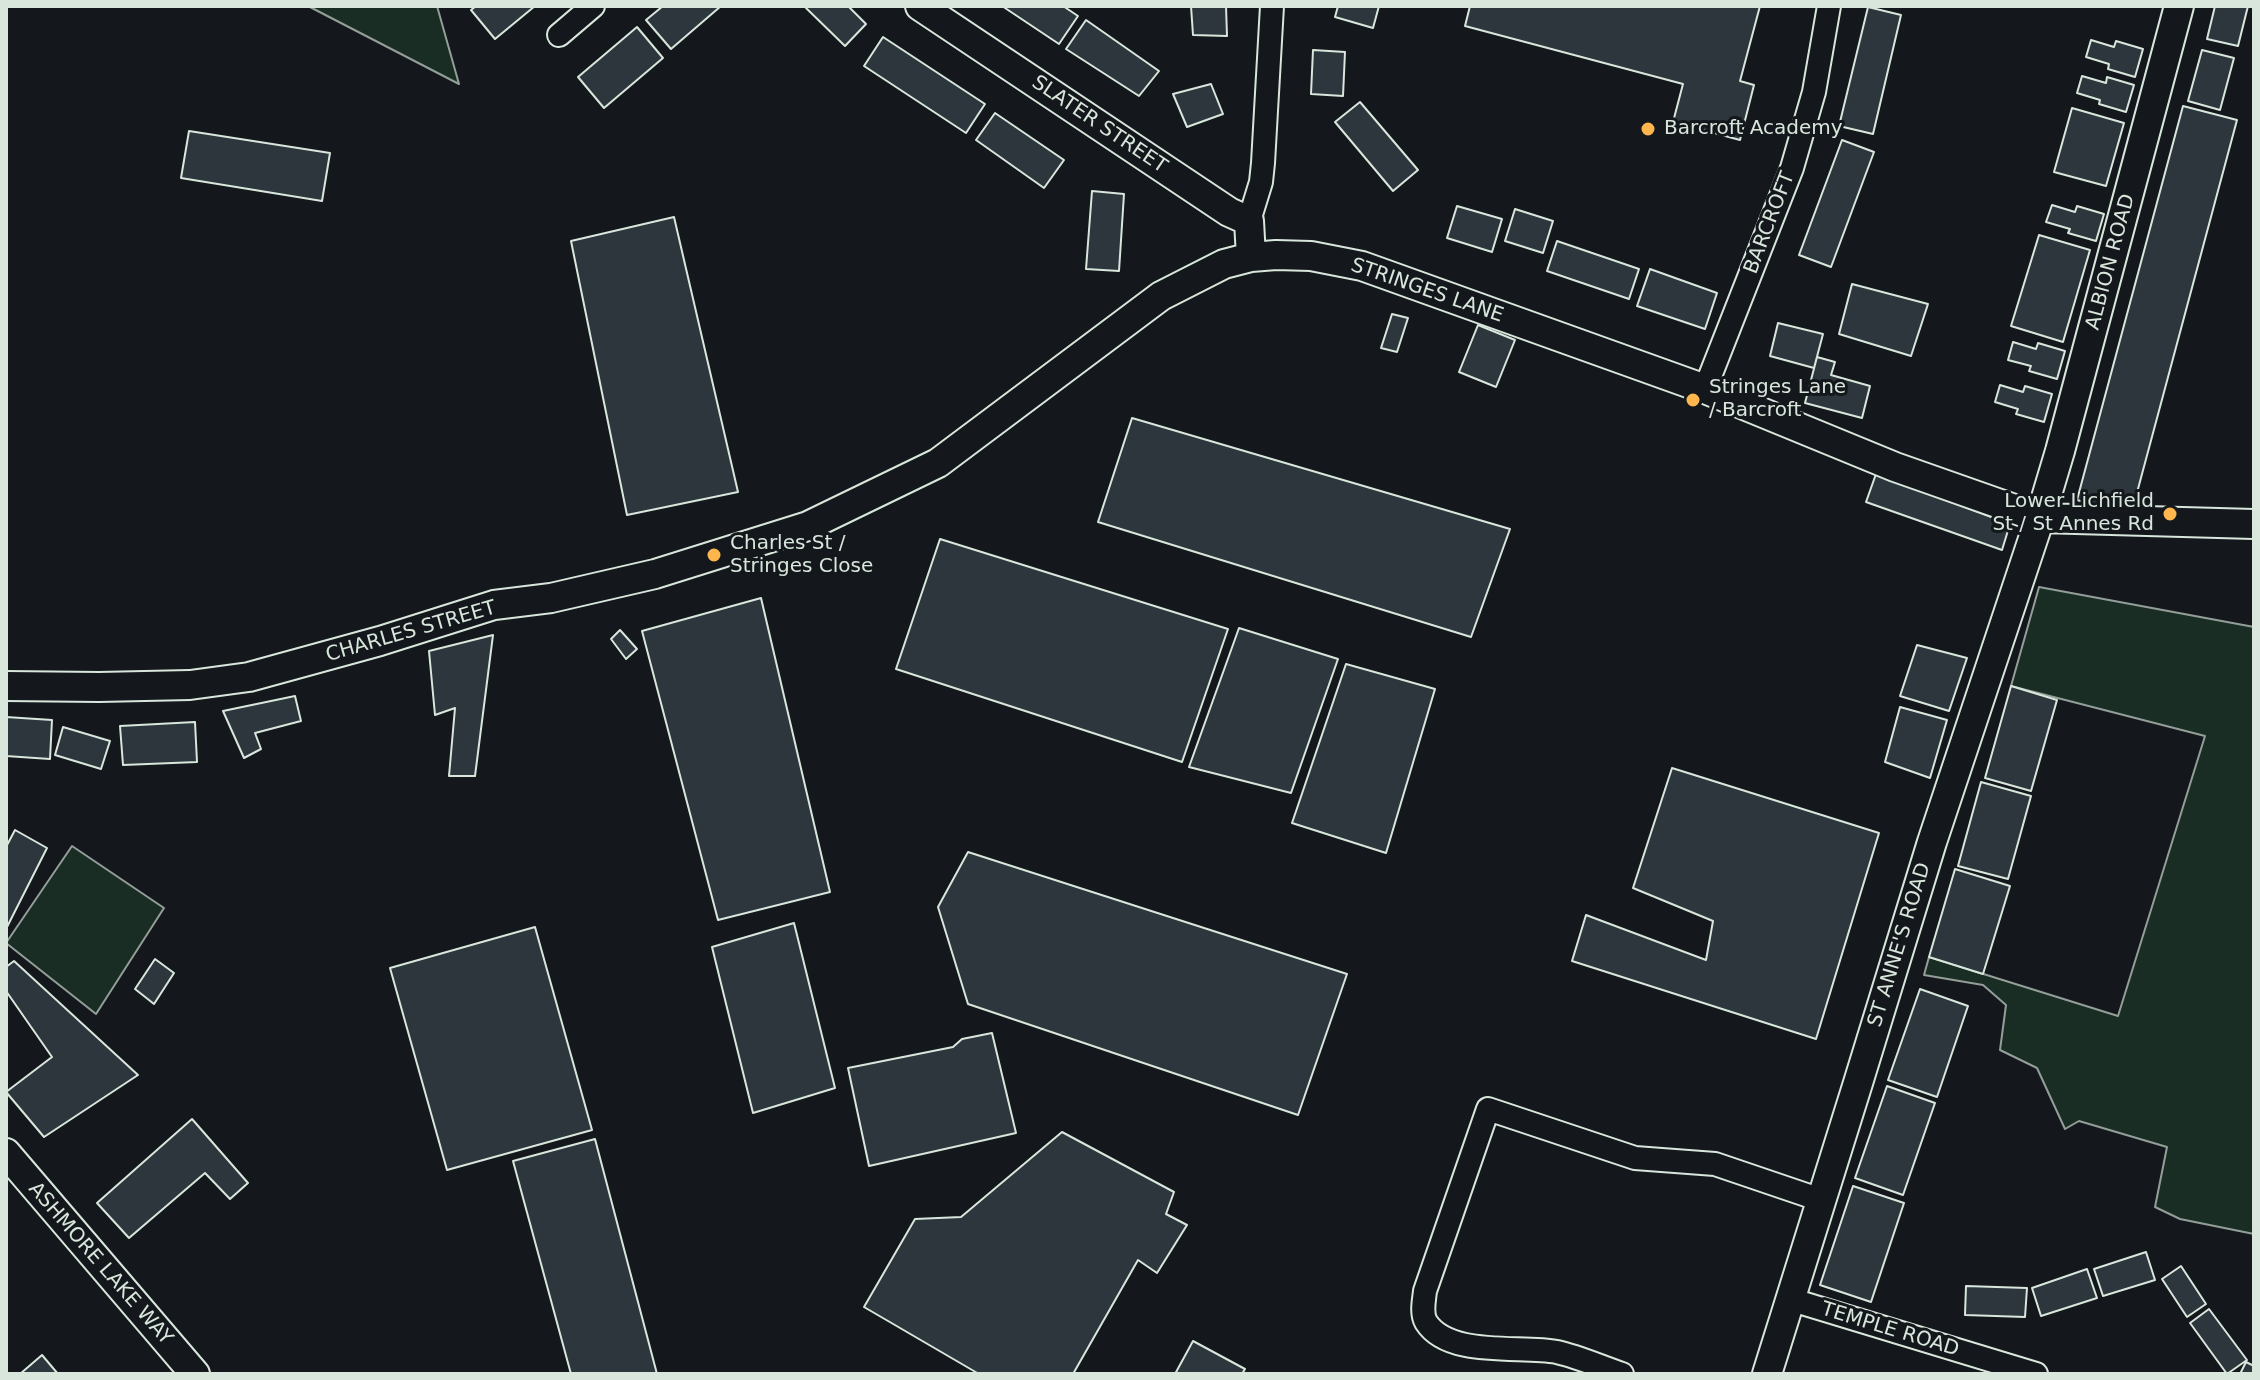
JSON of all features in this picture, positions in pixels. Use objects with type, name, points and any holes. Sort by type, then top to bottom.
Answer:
[{"type":"street","points":[[559,35],[593,6]]},
{"type":"street","name":"SLATER STREET","points":[[920,6],[1229,212],[1249,221]]},
{"type":"street","points":[[1251,257],[1249,221],[1261,182],[1272,6]]},
{"type":"street","name":"BARCROFT","points":[[1705,389],[1792,168],[1814,92],[1829,6]]},
{"type":"street","name":"ALBION ROAD","points":[[2040,518],[2179,6]]},
{"type":"street","name":"STRINGES LANE","points":[[808,526],[938,463],[1161,296],[1224,264],[1276,255],[1311,256],[1362,266],[1705,389],[1895,467],[2040,518],[2254,524]]},
{"type":"street","name":"ST ANNE'S ROAD","points":[[1767,1374],[1932,842],[2040,518]]},
{"type":"street","name":"CHARLES STREET","points":[[6,686],[190,685],[249,677],[494,605],[551,598],[655,574],[808,526]]},
{"type":"street","points":[[1622,1374],[1556,1352],[1477,1347],[1452,1341],[1426,1321],[1422,1309],[1425,1291],[1488,1109],[1635,1158],[1715,1164],[1821,1200]]},
{"type":"street","name":"ASHMORE LAKE WAY","points":[[6,1153],[195,1374]]},
{"type":"street","name":"TEMPLE ROAD","points":[[1789,1299],[2036,1374]]},
{"type":"green space","points":[[308,6],[437,6],[459,84]]},
{"type":"green space","points":[[2039,587],[2254,627],[2254,1234],[2180,1219],[2155,1207],[2167,1147],[2079,1121],[2065,1129],[2037,1068],[2000,1050],[2006,1005],[1983,985],[1924,975],[1929,957],[2118,1016],[2205,736],[2011,686]]},
{"type":"green space","points":[[72,846],[164,908],[96,1014],[6,943]]},
{"type":"building","points":[[476,6],[535,6],[495,39],[471,10]]},
{"type":"building","points":[[663,6],[721,6],[671,49],[646,20]]},
{"type":"building","points":[[848,6],[866,24],[845,46],[806,8]]},
{"type":"building","points":[[1002,6],[1063,6],[1078,16],[1059,44]]},
{"type":"building","points":[[1191,6],[1226,6],[1227,36],[1193,35]]},
{"type":"building","points":[[1338,6],[1379,6],[1373,28],[1335,17]]},
{"type":"building","points":[[1470,6],[1760,6],[1740,81],[1754,85],[1740,140],[1673,122],[1683,84],[1465,26]]},
{"type":"building","points":[[2215,6],[2248,6],[2238,46],[2207,39]]},
{"type":"building","points":[[1868,7],[1901,15],[1873,134],[1839,126]]},
{"type":"building","points":[[1086,20],[1159,71],[1139,96],[1066,49]]},
{"type":"building","points":[[637,27],[663,58],[604,108],[578,77]]},
{"type":"building","points":[[883,37],[985,104],[966,133],[864,66]]},
{"type":"building","points":[[2091,40],[2114,47],[2116,41],[2143,49],[2135,77],[2108,69],[2109,64],[2086,57]]},
{"type":"building","points":[[1313,50],[1345,52],[1343,96],[1311,94]]},
{"type":"building","points":[[2202,50],[2234,58],[2220,110],[2188,101]]},
{"type":"building","points":[[2082,76],[2106,83],[2107,77],[2134,85],[2126,112],[2077,93]]},
{"type":"building","points":[[1211,84],[1223,114],[1187,127],[1173,94]]},
{"type":"building","points":[[1360,102],[1418,170],[1393,191],[1335,122]]},
{"type":"building","points":[[2183,106],[2237,120],[2131,515],[2077,500]]},
{"type":"building","points":[[2072,108],[2124,123],[2106,186],[2054,172]]},
{"type":"building","points":[[995,113],[1064,160],[1044,188],[976,140]]},
{"type":"building","points":[[189,131],[330,153],[322,201],[181,178]]},
{"type":"building","points":[[1842,140],[1874,152],[1831,267],[1799,255]]},
{"type":"building","points":[[1092,191],[1124,194],[1119,271],[1086,269]]},
{"type":"building","points":[[2052,205],[2075,212],[2077,206],[2104,214],[2096,241],[2068,233],[2070,229],[2046,222]]},
{"type":"building","points":[[1457,206],[1502,219],[1492,252],[1447,238]]},
{"type":"building","points":[[1515,209],[1553,221],[1543,253],[1505,241]]},
{"type":"building","points":[[674,217],[738,492],[627,515],[571,241]]},
{"type":"building","points":[[2039,235],[2090,250],[2063,342],[2011,326]]},
{"type":"building","points":[[1557,241],[1639,269],[1629,299],[1547,271]]},
{"type":"building","points":[[1650,269],[1717,293],[1705,329],[1637,306]]},
{"type":"building","points":[[1852,284],[1928,304],[1911,356],[1839,334]]},
{"type":"building","points":[[1392,314],[1408,318],[1397,352],[1381,348]]},
{"type":"building","points":[[1778,323],[1823,334],[1814,368],[1770,356]]},
{"type":"building","points":[[1478,325],[1515,340],[1496,387],[1459,372]]},
{"type":"building","points":[[2013,342],[2036,349],[2038,343],[2065,351],[2057,379],[2029,371],[2031,366],[2008,360]]},
{"type":"building","points":[[1817,357],[1835,362],[1831,375],[1870,386],[1862,418],[1805,403]]},
{"type":"building","points":[[2000,385],[2023,392],[2025,386],[2052,394],[2044,422],[2016,414],[2018,409],[1995,402]]},
{"type":"building","points":[[1132,418],[1510,529],[1471,637],[1098,522]]},
{"type":"building","points":[[1876,474],[2010,524],[2002,550],[1866,502]]},
{"type":"building","points":[[940,539],[1228,629],[1182,762],[896,669]]},
{"type":"building","points":[[761,598],[830,892],[718,920],[642,631]]},
{"type":"building","points":[[1239,628],[1338,659],[1291,793],[1189,767]]},
{"type":"building","points":[[620,630],[637,649],[626,659],[611,639]]},
{"type":"building","points":[[493,635],[475,776],[449,776],[455,708],[435,715],[429,651]]},
{"type":"building","points":[[1917,645],[1967,658],[1949,711],[1900,696]]},
{"type":"building","points":[[1346,664],[1435,689],[1386,853],[1292,823]]},
{"type":"building","points":[[2011,686],[2057,700],[2031,791],[1985,778]]},
{"type":"building","points":[[295,696],[301,721],[255,733],[261,749],[244,758],[223,711]]},
{"type":"building","points":[[1900,707],[1947,720],[1930,778],[1885,762]]},
{"type":"building","points":[[6,717],[52,720],[50,759],[6,756]]},
{"type":"building","points":[[195,722],[197,762],[123,765],[120,726]]},
{"type":"building","points":[[63,727],[110,741],[101,769],[55,755]]},
{"type":"building","points":[[1672,768],[1879,833],[1816,1039],[1572,961],[1586,915],[1706,960],[1713,921],[1633,888]]},
{"type":"building","points":[[1981,782],[2031,796],[2008,879],[1958,866]]},
{"type":"building","points":[[15,830],[47,848],[6,929],[6,847]]},
{"type":"building","points":[[968,852],[1347,974],[1298,1115],[968,1004],[938,907]]},
{"type":"building","points":[[1955,869],[2010,886],[1983,974],[1929,957]]},
{"type":"building","points":[[794,923],[835,1088],[753,1113],[712,947]]},
{"type":"building","points":[[535,927],[592,1130],[447,1170],[390,968]]},
{"type":"building","points":[[155,959],[174,973],[154,1004],[135,989]]},
{"type":"building","points":[[14,961],[138,1075],[44,1137],[6,1092],[52,1057],[6,991],[6,967]]},
{"type":"building","points":[[1920,989],[1968,1006],[1937,1097],[1888,1080]]},
{"type":"building","points":[[992,1033],[1016,1133],[869,1166],[848,1068],[953,1047],[962,1039]]},
{"type":"building","points":[[1887,1086],[1935,1103],[1903,1195],[1855,1178]]},
{"type":"building","points":[[192,1119],[248,1183],[230,1199],[205,1173],[129,1238],[97,1203]]},
{"type":"building","points":[[1062,1132],[1174,1192],[1166,1214],[1187,1225],[1157,1273],[1138,1260],[1073,1374],[979,1374],[864,1307],[915,1219],[961,1217]]},
{"type":"building","points":[[595,1139],[657,1374],[571,1374],[513,1161]]},
{"type":"building","points":[[1853,1186],[1904,1203],[1871,1302],[1820,1285]]},
{"type":"building","points":[[2146,1252],[2155,1280],[2103,1296],[2094,1269]]},
{"type":"building","points":[[2181,1266],[2206,1304],[2187,1317],[2162,1279]]},
{"type":"building","points":[[2087,1269],[2097,1298],[2041,1316],[2032,1288]]},
{"type":"building","points":[[1966,1286],[2027,1288],[2025,1317],[1965,1315]]},
{"type":"building","points":[[2209,1309],[2247,1360],[2227,1374],[2190,1323]]},
{"type":"building","points":[[1193,1341],[1245,1369],[1242,1374],[1175,1374]]},
{"type":"building","points":[[42,1355],[58,1374],[20,1374]]},
{"type":"building","points":[[2246,1362],[2254,1366],[2254,1374],[2240,1374]]},
{"type":"place","name":"Barcroft Academy","points":[[1648,129]]},
{"type":"place","name":"Stringes Lane / Barcroft","points":[[1693,400]]},
{"type":"place","name":"Lower Lichfield St / St Annes Rd","points":[[2170,514]]},
{"type":"place","name":"Charles St / Stringes Close","points":[[714,555]]}]
